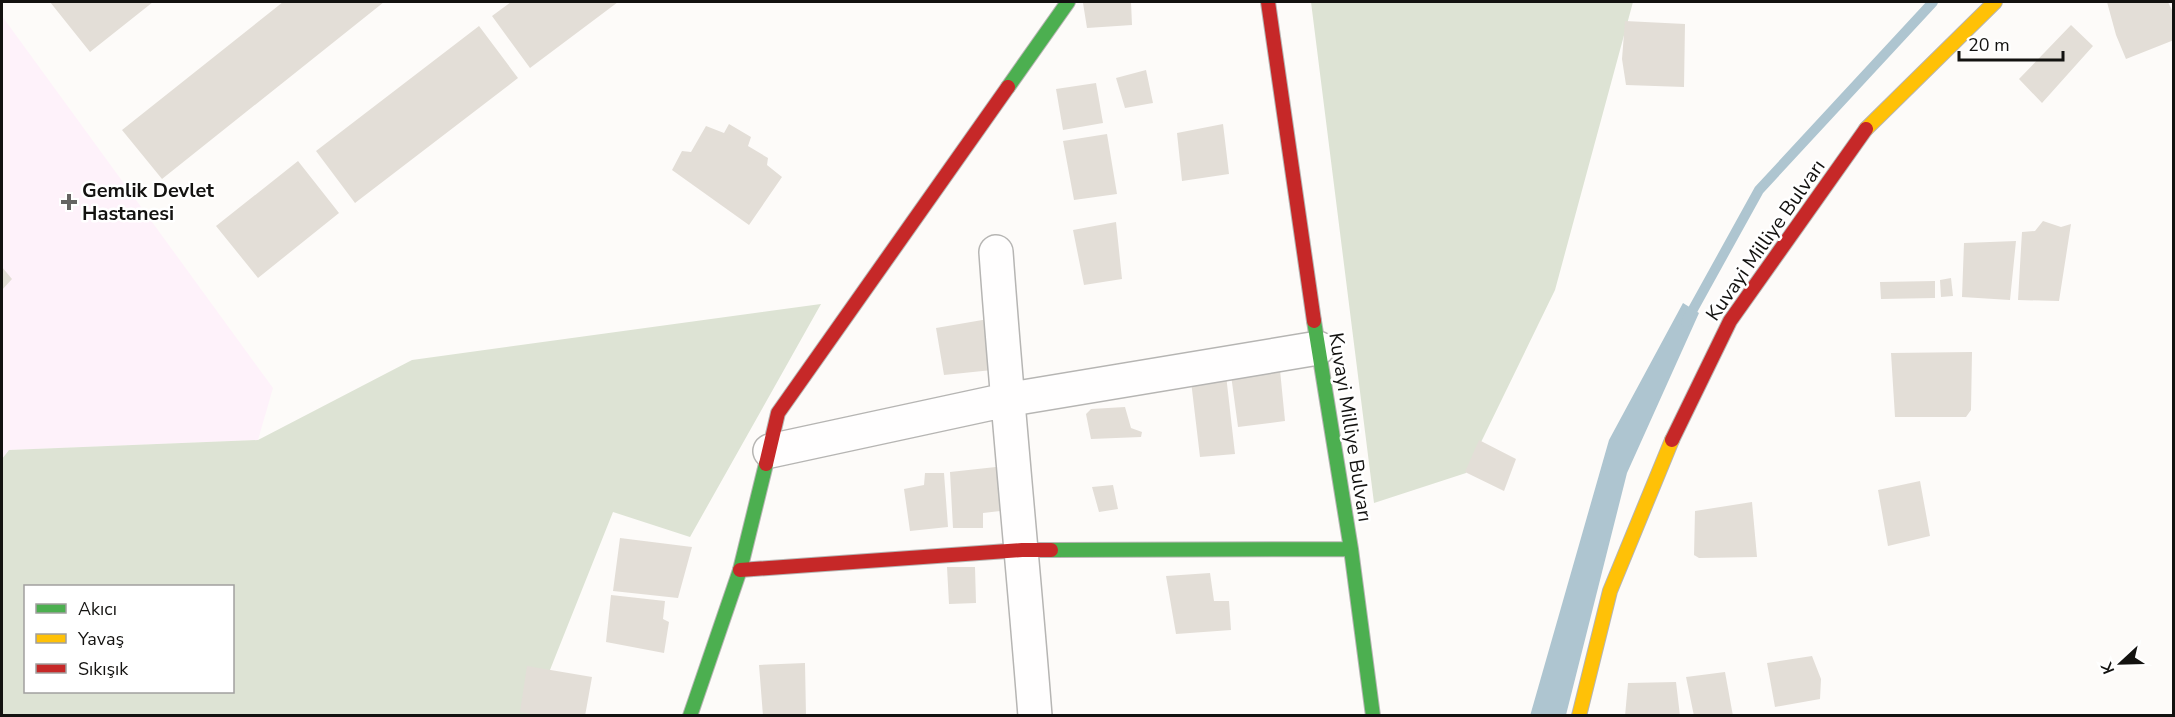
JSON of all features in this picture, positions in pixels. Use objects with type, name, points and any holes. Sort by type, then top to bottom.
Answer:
[{"type":"street","points":[[690,716],[740,570],[778,413],[1068,2]]},
{"type":"street","name":"Kuvayi Milliye Bulvarı","points":[[1268,2],[1318,348],[1351,549],[1373,716]]},
{"type":"street","name":"Kuvayi Milliye Bulvarı","points":[[1579,716],[1610,591],[1668,448],[1730,321],[1867,128],[1995,2]]},
{"type":"street","points":[[996,252],[1006,400],[1022,550],[1035,716]]},
{"type":"street","points":[[770,452],[1006,400],[1318,348]]},
{"type":"street","points":[[740,570],[1022,550],[1351,549]]},
{"type":"shaded area","name":"Gemlik Devlet Hastanesi","points":[[2,16],[273,388],[258,440],[9,450],[2,459]]},
{"type":"green space","points":[[1311,2],[1633,2],[1555,290],[1466,473],[1374,503]]},
{"type":"green space","points":[[821,304],[690,537],[613,512],[532,715],[2,716],[2,459],[9,450],[258,440],[412,360]]},
{"type":"water","points":[[1683,303],[1699,313],[1627,473],[1566,715],[1530,716],[1609,440]]},
{"type":"building","points":[[50,2],[153,2],[90,52]]},
{"type":"building","points":[[283,2],[384,2],[162,179],[122,130]]},
{"type":"building","points":[[511,2],[618,2],[530,68],[492,16]]},
{"type":"building","points":[[1131,2],[1132,25],[1087,28],[1083,3]]},
{"type":"building","points":[[2107,2],[2168,2],[2174,14],[2174,40],[2126,59],[2116,35]]},
{"type":"building","points":[[1625,21],[1685,24],[1684,87],[1626,85],[1622,59]]},
{"type":"building","points":[[2071,25],[2093,46],[2042,103],[2019,79]]},
{"type":"building","points":[[479,26],[518,78],[355,203],[316,151]]},
{"type":"building","points":[[1146,70],[1153,103],[1125,108],[1116,78]]},
{"type":"building","points":[[1096,83],[1103,123],[1063,130],[1056,89]]},
{"type":"building","points":[[729,124],[751,137],[748,146],[768,158],[767,165],[782,177],[749,225],[672,170],[682,151],[691,152],[706,126],[724,133]]},
{"type":"building","points":[[1223,124],[1229,174],[1182,181],[1177,133]]},
{"type":"building","points":[[1107,134],[1117,194],[1074,200],[1063,141]]},
{"type":"building","points":[[298,161],[339,213],[258,278],[216,226]]},
{"type":"building","points":[[2043,221],[2061,227],[2071,224],[2059,301],[2018,300],[2022,232],[2035,231]]},
{"type":"building","points":[[1116,222],[1122,279],[1084,285],[1073,230]]},
{"type":"building","points":[[2016,241],[2010,300],[1962,297],[1964,243]]},
{"type":"building","points":[[2,267],[12,279],[2,290]]},
{"type":"building","points":[[1951,278],[1953,296],[1941,297],[1940,280]]},
{"type":"building","points":[[1935,281],[1935,298],[1881,299],[1880,282]]},
{"type":"building","points":[[994,318],[1002,369],[944,375],[936,328]]},
{"type":"building","points":[[1972,352],[1971,410],[1966,417],[1895,417],[1891,353]]},
{"type":"building","points":[[1280,370],[1285,421],[1238,427],[1231,375]]},
{"type":"building","points":[[1226,375],[1235,454],[1200,457],[1191,381]]},
{"type":"building","points":[[1125,407],[1131,428],[1142,432],[1141,437],[1091,439],[1086,414],[1091,409]]},
{"type":"building","points":[[1479,440],[1516,459],[1504,491],[1465,472]]},
{"type":"building","points":[[1005,466],[1009,510],[983,513],[983,528],[953,528],[950,472]]},
{"type":"building","points":[[925,473],[944,473],[948,527],[910,531],[904,489],[924,485]]},
{"type":"building","points":[[1920,481],[1930,536],[1888,546],[1878,490]]},
{"type":"building","points":[[1113,485],[1118,509],[1099,512],[1092,487]]},
{"type":"building","points":[[1752,502],[1757,557],[1699,558],[1694,555],[1695,511]]},
{"type":"building","points":[[620,538],[692,547],[678,598],[613,591]]},
{"type":"building","points":[[947,567],[975,567],[976,603],[949,604]]},
{"type":"building","points":[[1210,573],[1214,601],[1229,601],[1231,630],[1176,634],[1166,576]]},
{"type":"building","points":[[611,595],[665,601],[663,619],[669,622],[664,653],[606,642]]},
{"type":"building","points":[[1812,656],[1821,679],[1820,699],[1775,707],[1767,663]]},
{"type":"building","points":[[805,663],[806,716],[763,716],[759,665]]},
{"type":"building","points":[[527,666],[592,677],[585,716],[539,716],[520,712]]},
{"type":"building","points":[[1725,672],[1733,716],[1694,716],[1686,677]]},
{"type":"building","points":[[1676,682],[1680,716],[1625,716],[1628,683]]},
{"type":"waterway","points":[[1686,322],[1759,190],[1933,2]]},
{"type":"traffic: fast","points":[[1008,87],[1068,2]]},
{"type":"traffic: fast","points":[[1314,321],[1351,549],[1373,716]]},
{"type":"traffic: fast","points":[[690,716],[740,570],[766,464]]},
{"type":"traffic: fast","points":[[1051,550],[1351,549]]},
{"type":"traffic: slow","points":[[1866,129],[1995,2]]},
{"type":"traffic: slow","points":[[1579,716],[1610,591],[1672,440]]},
{"type":"traffic: jam","points":[[1268,2],[1314,321]]},
{"type":"traffic: jam","points":[[766,464],[778,413],[1008,87]]},
{"type":"traffic: jam","points":[[1672,440],[1730,321],[1866,129]]},
{"type":"traffic: jam","points":[[740,570],[1022,550],[1051,550]]},
{"type":"place","name":"Gemlik Devlet Hastanesi","points":[[69,202]]}]
